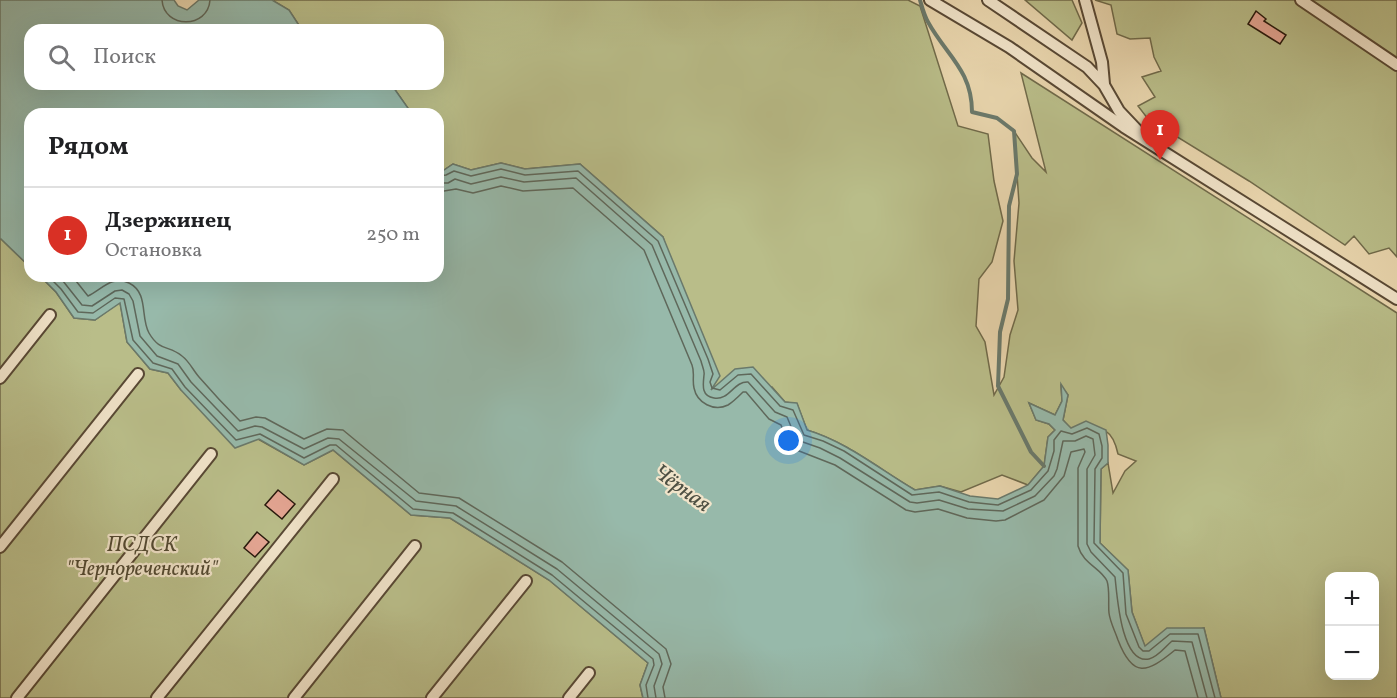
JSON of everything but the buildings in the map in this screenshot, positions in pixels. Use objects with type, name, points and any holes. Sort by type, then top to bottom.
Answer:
[{"type":"street","points":[[930,0],[1009,47],[1124,127],[1397,299]]},
{"type":"street","points":[[988,0],[1087,67],[1104,85],[1119,111],[1150,142]]},
{"type":"street","points":[[1085,0],[1102,62],[1104,85]]},
{"type":"street","points":[[1301,0],[1397,65]]},
{"type":"street","points":[[0,378],[50,315]]},
{"type":"street","points":[[0,547],[138,374]]},
{"type":"street","points":[[16,698],[211,454]]},
{"type":"street","points":[[158,698],[333,479]]},
{"type":"street","points":[[294,698],[415,546]]},
{"type":"street","points":[[432,698],[526,581]]},
{"type":"street","points":[[569,698],[589,673]]},
{"type":"green space","points":[[272,0],[908,0],[920,6],[958,126],[988,134],[994,181],[1003,221],[992,262],[979,279],[976,326],[985,342],[994,395],[1004,377],[1010,335],[1018,310],[1014,261],[1019,203],[1014,131],[1032,158],[1046,172],[1021,73],[1397,313],[1397,698],[1221,698],[1204,628],[1145,647],[1132,612],[1128,570],[1100,543],[1101,469],[1108,463],[1113,493],[1125,471],[1136,461],[1118,454],[1112,437],[1107,432],[1096,429],[1071,429],[1063,420],[1068,395],[1061,386],[1062,401],[1055,415],[1029,403],[1036,420],[1049,424],[1055,430],[1048,437],[1044,466],[1028,485],[1002,475],[961,492],[940,486],[915,490],[836,441],[807,430],[797,404],[785,402],[772,387],[709,392],[663,237],[580,164],[525,169],[501,163],[471,170],[453,164],[444,170],[444,108],[408,108],[395,90],[444,90],[444,24],[298,24],[289,10]]},
{"type":"green space","points":[[1025,0],[1072,0],[1082,23],[1072,40]]},
{"type":"green space","points":[[1095,0],[1397,0],[1397,257],[1389,248],[1369,254],[1354,236],[1345,245],[1249,181],[1148,119],[1138,106],[1155,97],[1142,77],[1161,71],[1154,57],[1150,38],[1130,39],[1117,34],[1111,5]]},
{"type":"green space","name":"ПСДСК \"Чернореченский\"","points":[[0,238],[24,261],[24,282],[46,282],[74,318],[95,320],[120,302],[127,342],[150,369],[168,373],[181,390],[304,465],[333,450],[411,515],[450,518],[549,580],[648,663],[640,685],[643,698],[0,698]]},
{"type":"water","points":[[0,0],[174,0],[178,6],[187,10],[199,0],[272,0],[289,10],[298,24],[24,24],[24,90],[395,90],[408,108],[24,108],[24,261],[0,238]]},
{"type":"water","name":"Чёрная","points":[[501,163],[525,169],[580,164],[663,237],[720,376],[711,390],[735,369],[753,367],[785,402],[797,403],[807,430],[836,441],[915,490],[940,486],[970,496],[998,499],[1028,485],[1044,466],[1048,437],[1055,430],[1049,424],[1036,420],[1029,403],[1055,415],[1062,401],[1061,384],[1068,395],[1063,420],[1071,428],[1086,421],[1106,430],[1108,463],[1101,469],[1100,543],[1128,570],[1132,612],[1145,646],[1167,628],[1204,628],[1221,698],[643,698],[640,685],[648,663],[549,580],[450,518],[411,515],[333,450],[304,465],[259,439],[235,448],[168,373],[150,369],[127,342],[120,303],[95,320],[74,318],[46,282],[444,282],[444,170],[453,164],[471,170]]},
{"type":"waterway","points":[[920,0],[928,22],[963,74],[971,97],[972,112],[997,118],[1014,131],[1017,174],[1009,206],[1008,299],[1000,332],[998,386],[1031,452],[1044,466]]},
{"type":"place","name":"Дзержинец","points":[[1160,160]]}]
